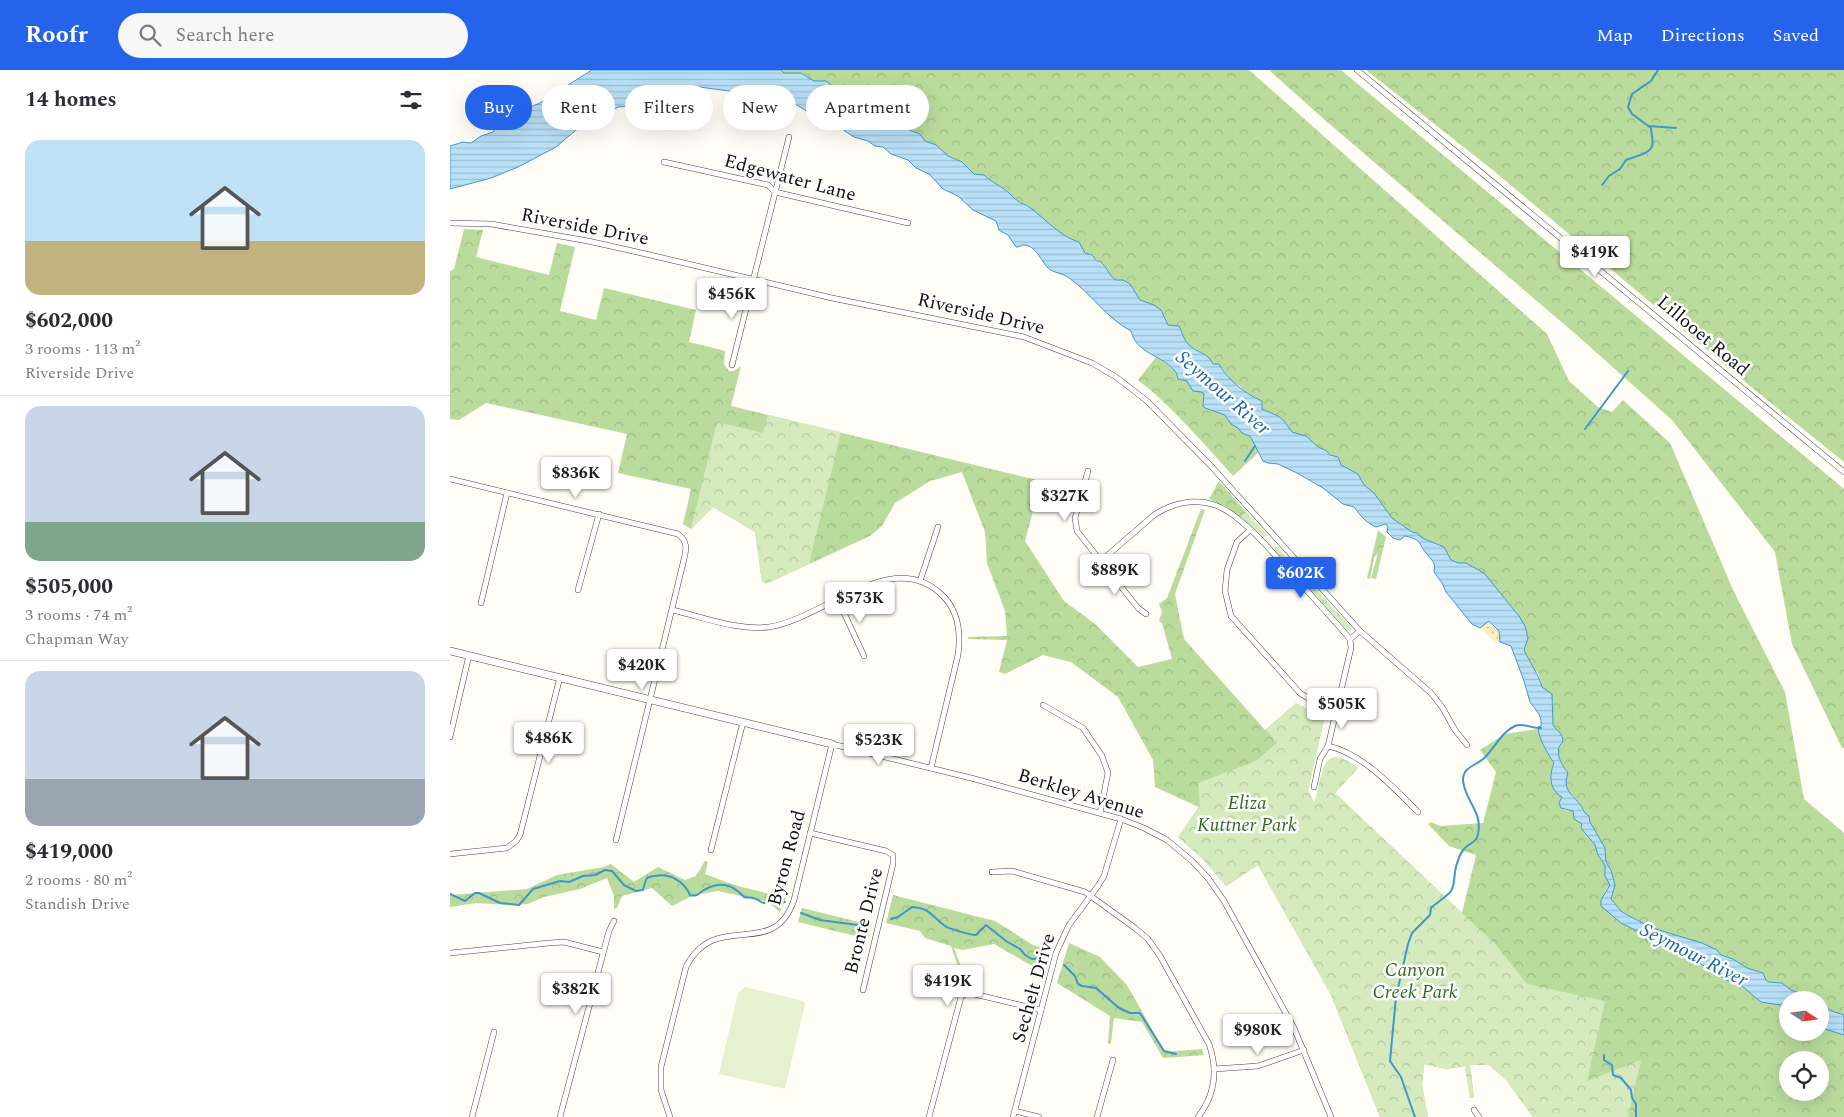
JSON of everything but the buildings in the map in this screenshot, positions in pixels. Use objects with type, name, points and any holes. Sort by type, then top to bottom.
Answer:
[{"type":"street","name":"Lillooet Road","points":[[1357,70],[1844,472]]},
{"type":"street","points":[[732,365],[789,136]]},
{"type":"street","name":"Edgewater Lane","points":[[664,162],[768,185],[775,192],[908,223]]},
{"type":"street","name":"Riverside Drive","points":[[450,223],[491,224],[588,241],[832,298],[1024,337],[1092,363],[1116,377],[1147,401],[1211,466],[1360,631],[1431,694],[1467,745]]},
{"type":"street","points":[[1088,471],[1074,524],[1077,531],[1138,608],[1146,614]]},
{"type":"street","points":[[450,479],[678,534],[686,543],[672,610],[616,840]]},
{"type":"street","points":[[481,603],[507,493]]},
{"type":"street","points":[[1101,561],[1154,515],[1172,505],[1184,502],[1216,505],[1241,522],[1266,545],[1350,639],[1350,648],[1328,746],[1320,759],[1314,788]]},
{"type":"street","points":[[578,590],[599,514]]},
{"type":"street","points":[[920,580],[938,527]]},
{"type":"street","points":[[1250,530],[1237,542],[1227,570],[1225,591],[1231,616],[1300,693],[1317,704],[1336,710]]},
{"type":"street","points":[[1266,545],[1274,538]]},
{"type":"street","points":[[672,610],[739,626],[767,627],[785,623],[883,580],[902,578],[920,580],[935,589],[949,602],[958,622],[960,638],[958,655],[931,768]]},
{"type":"street","points":[[838,600],[864,656]]},
{"type":"street","points":[[1350,639],[1360,631]]},
{"type":"street","points":[[450,651],[832,744]]},
{"type":"street","points":[[450,737],[469,655]]},
{"type":"street","points":[[450,854],[500,850],[507,848],[516,841],[523,828],[560,678]]},
{"type":"street","points":[[1043,705],[1083,728],[1102,756],[1108,773],[1100,813]]},
{"type":"street","points":[[712,850],[743,722]]},
{"type":"street","name":"Berkley Avenue","points":[[832,744],[931,768],[1121,819],[1144,828],[1166,840],[1192,861],[1208,878],[1224,901],[1283,1006],[1304,1050],[1331,1117]]},
{"type":"street","name":"Byron Road","points":[[670,1117],[661,1090],[661,1067],[686,967],[699,948],[714,939],[724,936],[763,933],[772,930],[786,919],[794,900],[832,744]]},
{"type":"street","points":[[1328,746],[1356,757],[1418,812]]},
{"type":"street","name":"Sechelt Drive","points":[[1014,1114],[1056,953],[1069,925],[1098,886],[1108,866],[1121,819]]},
{"type":"street","name":"Bronte Drive","points":[[810,833],[886,851],[893,855],[893,864],[863,990]]},
{"type":"street","points":[[992,872],[1012,871],[1074,888],[1091,895],[1148,939],[1160,956],[1209,1044],[1214,1069],[1213,1089],[1209,1100],[1198,1117]]},
{"type":"street","points":[[560,1117],[603,952],[614,921]]},
{"type":"street","points":[[450,953],[556,942],[564,942],[603,952]]},
{"type":"street","points":[[930,1117],[961,998],[965,994],[970,993],[1041,1010]]},
{"type":"street","points":[[472,1117],[494,1032]]},
{"type":"street","points":[[1214,1069],[1258,1066],[1304,1050]]},
{"type":"street","points":[[1097,1117],[1113,1060]]},
{"type":"street","points":[[1474,1110],[1479,1117]]},
{"type":"street","points":[[1014,1114],[1039,1117]]},
{"type":"green space","points":[[781,70],[1249,70],[1547,334],[1569,381],[1598,407],[1612,412],[1623,400],[1670,443],[1734,592],[1785,692],[1804,799],[1844,833],[1844,1015],[1829,1010],[1829,991],[1794,991],[1782,983],[1769,982],[1763,973],[1747,968],[1733,959],[1721,955],[1717,950],[1702,943],[1652,928],[1622,912],[1611,899],[1615,885],[1611,870],[1606,862],[1605,848],[1590,822],[1589,816],[1567,788],[1566,779],[1568,773],[1559,755],[1561,743],[1553,725],[1552,700],[1542,687],[1538,673],[1532,667],[1524,650],[1528,638],[1519,616],[1508,602],[1466,563],[1458,563],[1451,560],[1443,547],[1422,538],[1392,518],[1374,493],[1364,485],[1358,474],[1341,465],[1327,451],[1318,447],[1306,436],[1292,432],[1278,416],[1262,409],[1262,401],[1248,396],[1240,386],[1231,382],[1219,364],[1213,364],[1208,357],[1188,344],[1179,326],[1168,326],[1161,310],[1154,305],[1140,300],[1130,284],[1112,278],[1104,265],[1085,253],[1079,243],[1059,232],[1028,206],[1019,202],[1006,190],[984,175],[974,174],[962,162],[948,156],[936,145],[925,141],[920,134],[909,130],[929,130],[929,85],[831,85],[826,81],[814,81],[801,73],[784,73]]},
{"type":"green space","points":[[1269,70],[1341,70],[1844,489],[1844,748],[1842,748],[1792,644],[1775,552],[1672,420],[1579,337]]},
{"type":"green space","points":[[1366,70],[1844,70],[1844,462],[1750,386],[1494,171]]},
{"type":"green space","name":"Eliza Kuttner Park","points":[[464,229],[483,230],[476,257],[549,275],[557,243],[575,247],[560,311],[596,320],[604,288],[696,310],[689,342],[725,351],[724,364],[729,371],[734,371],[741,366],[731,406],[1041,481],[1025,541],[1064,601],[1095,624],[1138,667],[1172,659],[1162,623],[1159,621],[1162,612],[1159,604],[1167,598],[1201,509],[1205,510],[1175,594],[1184,639],[1265,730],[1296,703],[1325,716],[1308,790],[1314,803],[1322,773],[1329,760],[1336,757],[1358,768],[1335,793],[1462,913],[1476,855],[1449,846],[1428,824],[1431,822],[1440,826],[1483,823],[1496,772],[1480,750],[1505,734],[1538,729],[1544,746],[1554,763],[1551,772],[1553,786],[1562,797],[1564,810],[1573,811],[1582,824],[1581,828],[1595,845],[1598,855],[1605,865],[1605,876],[1610,885],[1605,891],[1621,923],[1637,931],[1647,940],[1698,962],[1726,980],[1742,986],[1761,1002],[1779,1005],[1779,1041],[1829,1041],[1829,1030],[1844,1035],[1844,1117],[1533,1117],[1506,1080],[1489,1065],[1470,1065],[1474,1097],[1470,1098],[1465,1066],[1446,1069],[1424,1064],[1422,1085],[1428,1117],[1380,1117],[1331,995],[1258,865],[1226,886],[1202,858],[1178,837],[1199,807],[1155,787],[1153,760],[1118,697],[1071,662],[1043,655],[1005,674],[999,672],[1007,640],[968,639],[968,637],[1007,636],[1005,611],[987,563],[985,532],[962,472],[930,481],[895,503],[882,526],[870,536],[768,583],[762,582],[755,532],[713,507],[691,529],[683,524],[691,489],[618,473],[627,434],[486,403],[459,420],[450,419],[450,271],[454,269]]},
{"type":"green space","points":[[1156,357],[1173,369],[1178,379],[1187,381],[1204,394],[1203,406],[1205,408],[1225,415],[1231,424],[1242,433],[1250,436],[1259,452],[1233,476],[1176,414],[1138,380]]},
{"type":"green space","points":[[768,415],[841,432],[809,564],[768,583],[762,582],[755,532],[713,507],[691,529],[717,422],[763,433]]},
{"type":"green space","points":[[1219,481],[1246,512],[1241,517],[1225,506],[1209,499]]},
{"type":"green space","points":[[1246,512],[1267,536],[1264,537],[1241,517]]},
{"type":"green space","points":[[1378,530],[1386,537],[1376,579],[1371,578],[1378,553],[1374,558],[1370,579],[1367,578]]},
{"type":"green space","points":[[1275,545],[1352,628],[1351,631],[1347,630],[1274,549]]},
{"type":"green space","name":"Canyon Creek Park","points":[[1296,703],[1325,716],[1308,790],[1314,803],[1322,774],[1329,760],[1336,758],[1345,760],[1358,768],[1335,793],[1496,945],[1527,984],[1605,1001],[1587,1081],[1641,1060],[1628,1117],[1533,1117],[1506,1080],[1489,1065],[1470,1065],[1474,1097],[1470,1098],[1465,1066],[1446,1069],[1424,1064],[1422,1085],[1428,1117],[1380,1117],[1331,995],[1258,865],[1226,886],[1202,858],[1178,837],[1200,807],[1198,783],[1256,761],[1277,743],[1266,730]]},
{"type":"green space","points":[[705,861],[708,862],[705,874],[734,885],[786,898],[780,912],[768,902],[718,891],[694,895],[672,906],[652,888],[622,896],[617,908],[614,909],[614,896],[607,878],[580,889],[544,897],[528,904],[476,903],[450,907],[450,895],[527,889],[557,875],[604,867],[611,864],[634,882],[658,867],[685,880],[696,876]]},
{"type":"green space","points":[[893,895],[995,921],[1033,945],[1047,949],[1041,971],[994,944],[963,950],[954,948],[965,978],[962,978],[951,946],[925,938],[920,931],[886,923]]},
{"type":"green space","points":[[802,908],[871,925],[868,939],[798,922]]},
{"type":"green space","points":[[1069,943],[1100,957],[1127,985],[1165,1052],[1202,1049],[1204,1055],[1163,1058],[1142,1022],[1114,1018],[1111,1043],[1108,1044],[1110,1016],[1057,983]]},
{"type":"green space","points":[[745,987],[803,1001],[805,1004],[785,1089],[719,1074],[738,993]]},
{"type":"sand","points":[[1488,621],[1500,632],[1500,642],[1495,642],[1480,628]]},
{"type":"water","points":[[592,70],[781,70],[784,73],[801,73],[814,81],[826,81],[831,85],[806,85],[806,111],[796,105],[796,85],[723,85],[723,90],[713,89],[713,85],[625,85],[625,106],[615,109],[615,85],[568,85]]},
{"type":"water","points":[[542,101],[542,130],[576,130],[556,147],[518,167],[491,178],[450,189],[450,146],[463,142],[471,143],[494,130],[532,130],[532,106]]},
{"type":"water","name":"Seymour River","points":[[843,130],[909,130],[920,134],[925,141],[936,145],[948,156],[962,162],[974,174],[984,175],[1006,190],[1065,236],[1079,242],[1085,253],[1092,255],[1097,261],[1100,261],[1116,280],[1123,280],[1130,284],[1140,300],[1154,305],[1161,310],[1168,325],[1179,326],[1185,340],[1191,347],[1208,357],[1213,364],[1219,364],[1227,376],[1238,386],[1249,395],[1262,401],[1262,409],[1278,416],[1292,432],[1306,436],[1330,455],[1338,457],[1341,465],[1358,474],[1364,485],[1374,493],[1392,518],[1422,538],[1444,547],[1451,560],[1458,563],[1466,563],[1484,573],[1525,626],[1528,638],[1524,650],[1542,687],[1552,694],[1553,725],[1563,739],[1558,753],[1568,773],[1566,779],[1567,788],[1589,816],[1590,822],[1605,848],[1606,862],[1611,870],[1615,885],[1611,899],[1622,912],[1652,928],[1702,943],[1747,968],[1763,973],[1769,982],[1782,983],[1794,991],[1779,991],[1779,1005],[1761,1002],[1742,986],[1726,980],[1698,962],[1647,940],[1637,931],[1621,923],[1601,906],[1601,900],[1610,885],[1605,876],[1605,865],[1598,855],[1595,845],[1581,828],[1582,824],[1574,819],[1573,811],[1561,808],[1559,803],[1562,797],[1552,786],[1551,782],[1551,772],[1554,763],[1538,731],[1538,727],[1541,726],[1541,720],[1530,702],[1511,646],[1500,642],[1499,631],[1489,621],[1480,628],[1472,624],[1446,592],[1434,572],[1433,562],[1419,542],[1405,536],[1400,540],[1393,538],[1387,532],[1388,527],[1386,524],[1376,527],[1372,525],[1354,507],[1343,504],[1323,488],[1278,464],[1263,461],[1250,436],[1242,433],[1231,424],[1225,415],[1205,408],[1203,406],[1204,394],[1193,391],[1187,381],[1178,379],[1173,369],[1140,346],[1131,331],[1122,326],[1067,276],[1048,268],[1031,247],[1023,245],[1016,247],[1008,235],[999,230],[996,221],[973,210],[958,196],[943,189],[929,174],[916,168],[908,160],[891,154],[883,147],[875,146],[868,141],[854,137]]},
{"type":"water","points":[[1829,1009],[1844,1015],[1844,1035],[1829,1030]]},
{"type":"waterway","points":[[1602,185],[1609,176],[1620,169],[1626,160],[1651,149],[1653,139],[1651,128],[1632,114],[1628,107],[1632,94],[1651,81],[1658,70]]},
{"type":"waterway","points":[[1649,126],[1676,128]]},
{"type":"waterway","points":[[1585,429],[1628,371]]},
{"type":"waterway","name":"Seymour River","points":[[1245,461],[1255,446]]},
{"type":"waterway","points":[[1415,1117],[1401,1077],[1390,1061],[1396,997],[1408,944],[1412,933],[1430,915],[1431,908],[1451,891],[1454,885],[1456,865],[1460,856],[1465,848],[1475,841],[1477,837],[1478,819],[1464,787],[1465,772],[1487,755],[1502,737],[1515,726],[1541,728]]},
{"type":"waterway","points":[[450,894],[465,901],[475,893],[479,893],[500,903],[519,905],[533,889],[560,881],[569,882],[583,876],[595,875],[605,870],[612,871],[624,885],[636,891],[643,890],[647,878],[661,875],[676,879],[692,896],[716,885],[726,885],[735,889],[744,897],[753,898],[763,903],[772,901],[776,903],[785,902]]},
{"type":"waterway","points":[[891,919],[898,917],[912,907],[923,909],[945,926],[965,933],[976,935],[986,925],[1006,941],[1020,949],[1025,955],[1032,959],[1043,958]]},
{"type":"waterway","points":[[801,913],[820,920],[865,926]]},
{"type":"waterway","points":[[1064,965],[1075,976],[1078,984],[1096,988],[1119,1008],[1130,1013],[1140,1013],[1164,1051],[1176,1054]]},
{"type":"waterway","points":[[1604,1055],[1604,1060],[1612,1065],[1613,1075],[1621,1078],[1631,1090],[1632,1098],[1636,1104],[1636,1117]]}]
